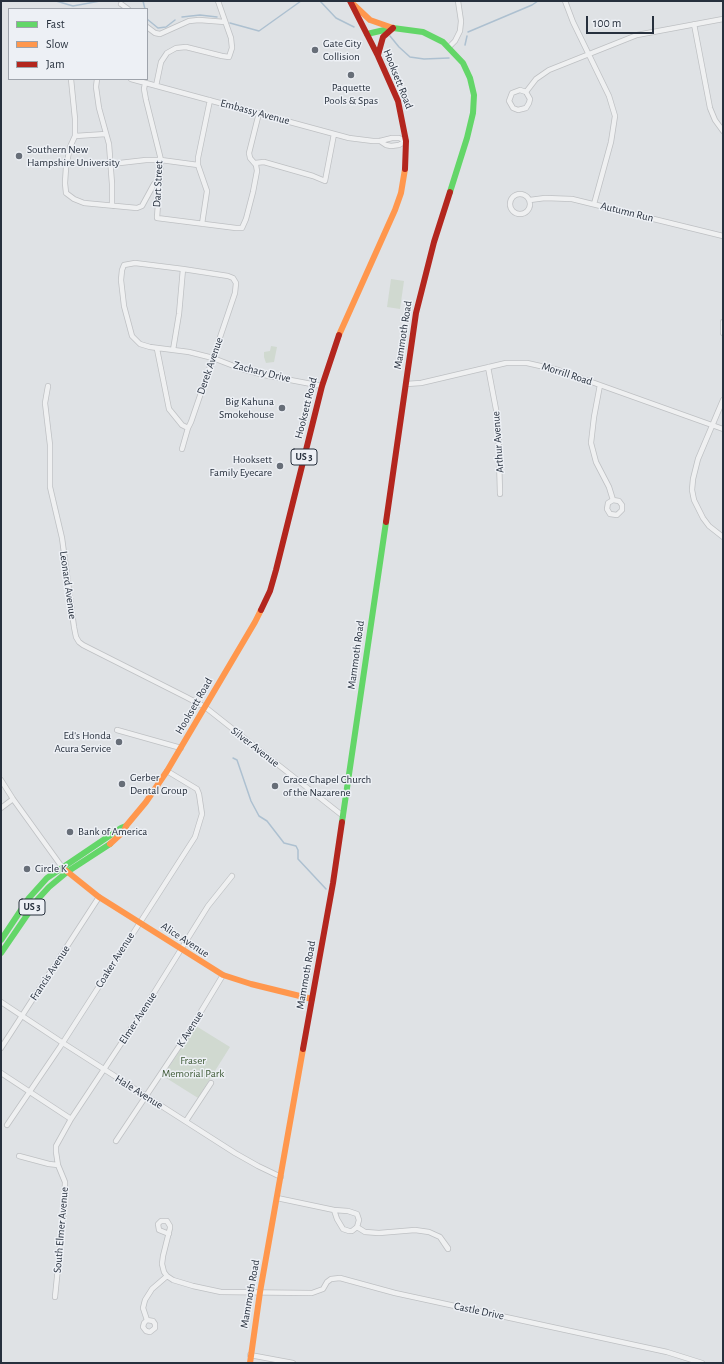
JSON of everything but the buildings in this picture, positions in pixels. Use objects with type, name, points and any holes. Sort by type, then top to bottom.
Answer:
[{"type":"main road","points":[[350,1],[370,20],[393,28]]},
{"type":"main road","name":"Hooksett Road","points":[[1,953],[38,899],[49,887],[67,872],[110,844],[124,831],[126,826],[146,802],[167,771],[205,708],[255,622],[270,591],[322,386],[340,331],[381,243],[398,201],[405,171],[406,141],[398,101],[378,56],[350,1]]},
{"type":"main road","name":"Mammoth Road","points":[[250,1363],[260,1292],[278,1198],[343,816],[414,326],[422,282],[438,226],[467,138],[473,113],[474,95],[470,78],[463,63],[449,47],[437,38],[423,32],[393,28],[367,34]]},
{"type":"main road","points":[[378,56],[383,36],[393,28]]},
{"type":"main road","name":"Hooksett Road","points":[[1,940],[34,891],[47,878],[126,826]]},
{"type":"main road","name":"Alice Avenue","points":[[62,867],[100,897],[223,975],[251,984],[312,999]]},
{"type":"street","points":[[156,86],[161,62],[167,53],[176,48],[186,47],[229,57],[232,48],[231,38],[218,1]]},
{"type":"street","points":[[449,47],[455,41],[460,31],[461,21],[458,1]]},
{"type":"street","points":[[565,1],[588,54],[609,96],[615,116],[611,142],[594,204]]},
{"type":"street","points":[[526,92],[536,79],[545,72],[637,35],[723,19]]},
{"type":"street","points":[[148,28],[155,33],[160,34],[189,21],[199,20],[225,22]]},
{"type":"street","points":[[694,24],[710,108],[715,120],[723,132]]},
{"type":"street","points":[[72,80],[75,136],[70,147],[66,167],[66,193],[74,200],[137,208],[142,206],[154,184],[160,180]]},
{"type":"street","points":[[98,80],[97,92],[99,108],[106,134],[111,164],[112,206]]},
{"type":"street","name":"Embassy Avenue","points":[[134,80],[365,141],[380,141],[392,138],[406,141]]},
{"type":"street","name":"Dart Street","points":[[145,83],[144,89],[146,100],[161,160],[157,218],[202,224]]},
{"type":"street","points":[[518,90],[526,92],[530,99],[528,106],[520,110],[513,108],[509,100],[511,95],[518,90]]},
{"type":"street","points":[[210,100],[198,158],[198,165],[207,191],[202,224],[242,228],[246,219],[258,169],[250,158],[249,153],[259,113]]},
{"type":"street","points":[[75,136],[106,134]]},
{"type":"street","points":[[255,163],[264,162],[325,181],[334,134]]},
{"type":"street","name":"Embassy Avenue","points":[[380,141],[391,146],[399,145],[406,141]]},
{"type":"street","points":[[111,164],[161,160],[198,165]]},
{"type":"street","name":"Autumn Run","points":[[530,200],[529,209],[522,214],[514,213],[510,207],[511,198],[516,194],[523,194],[530,200],[562,198],[594,204],[723,236]]},
{"type":"street","name":"Zachary Drive","points":[[183,269],[134,263],[124,265],[121,280],[122,296],[132,336],[140,344],[157,348],[189,352],[213,358],[238,368],[322,386]]},
{"type":"street","points":[[173,350],[179,314],[183,269]]},
{"type":"street","name":"Derek Avenue","points":[[182,449],[235,293],[236,283],[233,278],[228,276],[183,269]]},
{"type":"street","points":[[723,322],[723,333]]},
{"type":"street","points":[[157,348],[169,409],[182,425],[188,428]]},
{"type":"street","name":"Morrill Road","points":[[406,384],[441,378],[488,367],[516,363],[538,364],[723,429]]},
{"type":"street","name":"Arthur Avenue","points":[[488,367],[498,420],[500,494]]},
{"type":"street","points":[[600,385],[591,442],[596,462],[609,487],[613,500]]},
{"type":"street","name":"Leonard Avenue","points":[[48,386],[45,403],[50,445],[50,487],[62,538],[76,637],[83,645],[205,708]]},
{"type":"street","points":[[723,400],[698,459],[692,490],[694,500],[703,518],[709,526],[723,537]]},
{"type":"street","name":"Silver Avenue","points":[[205,708],[343,816]]},
{"type":"street","points":[[117,730],[181,748]]},
{"type":"street","name":"Coaker Avenue","points":[[7,1125],[63,1043],[195,836],[202,814],[197,789],[167,771]]},
{"type":"street","points":[[1,780],[62,867]]},
{"type":"street","points":[[1,808],[13,799]]},
{"type":"street","name":"Elmer Avenue","points":[[58,1165],[56,1146],[71,1119],[182,950],[208,906],[232,876]]},
{"type":"street","name":"Francis Avenue","points":[[1,1048],[100,897]]},
{"type":"street","name":"K Avenue","points":[[116,1141],[188,1033],[223,975]]},
{"type":"street","name":"Hale Avenue","points":[[1,1002],[146,1096],[258,1166],[281,1176]]},
{"type":"street","points":[[1,1073],[71,1119]]},
{"type":"street","points":[[186,1121],[211,1082]]},
{"type":"street","points":[[19,1156],[58,1165]]},
{"type":"street","name":"South Elmer Avenue","points":[[55,1297],[64,1208],[65,1182],[58,1165]]},
{"type":"street","points":[[278,1198],[334,1210],[354,1212],[359,1217],[357,1227],[352,1231],[344,1229],[337,1219],[334,1210]]},
{"type":"street","points":[[357,1227],[365,1232],[379,1233],[414,1230],[429,1232],[440,1237]]},
{"type":"street","points":[[147,1320],[143,1308],[146,1297],[152,1289],[167,1276],[162,1264],[169,1234]]},
{"type":"street","name":"Castle Drive","points":[[167,1276],[178,1282],[208,1290],[234,1292],[318,1292],[323,1289],[327,1282],[331,1279],[340,1278],[395,1293],[667,1352],[702,1363]]},
{"type":"street","points":[[250,1355],[293,1363]]},
{"type":"green space","points":[[391,279],[404,281],[400,309],[387,307]]},
{"type":"green space","points":[[271,346],[277,347],[274,362],[266,363],[264,352],[270,351]]},
{"type":"green space","name":"Fraser Memorial Park","points":[[196,1026],[230,1047],[198,1098],[163,1076]]},
{"type":"waterway","points":[[56,1],[73,6],[100,1]]},
{"type":"waterway","points":[[143,1],[145,8]]},
{"type":"waterway","points":[[230,23],[259,31],[301,1]]},
{"type":"waterway","points":[[320,1],[336,18],[354,27]]},
{"type":"waterway","points":[[468,32],[532,5],[538,1]]},
{"type":"waterway","points":[[182,17],[200,15],[217,17]]},
{"type":"waterway","points":[[148,20],[158,28],[166,27],[175,20]]},
{"type":"waterway","points":[[390,36],[410,57],[424,59],[449,58]]},
{"type":"waterway","points":[[465,45],[467,36]]},
{"type":"waterway","points":[[233,758],[237,760],[251,801],[259,816],[267,821],[284,843],[296,846],[298,850],[298,859],[326,889]]},
{"type":"traffic: fast","points":[[367,34],[393,28],[423,32],[443,42],[463,63],[470,78],[474,95],[473,113],[467,138],[450,192]]},
{"type":"traffic: fast","points":[[342,822],[386,522]]},
{"type":"traffic: fast","points":[[1,940],[29,898],[47,878],[126,826]]},
{"type":"traffic: fast","points":[[1,953],[38,899],[49,887],[67,872],[110,844]]},
{"type":"traffic: slow","points":[[353,4],[370,20],[393,28]]},
{"type":"traffic: slow","points":[[339,335],[395,210],[401,193],[405,169]]},
{"type":"traffic: slow","points":[[110,844],[124,831],[126,826],[146,802],[167,771],[261,610]]},
{"type":"traffic: slow","points":[[64,869],[99,897],[223,975],[251,984],[312,999]]},
{"type":"traffic: slow","points":[[250,1363],[260,1292],[303,1049]]},
{"type":"traffic: jam","points":[[350,1],[378,56],[398,101],[406,141],[405,169]]},
{"type":"traffic: jam","points":[[378,55],[383,37],[393,28]]},
{"type":"traffic: jam","points":[[386,522],[416,313],[434,242],[450,192]]},
{"type":"traffic: jam","points":[[261,610],[270,591],[276,570],[322,386],[339,335]]},
{"type":"traffic: jam","points":[[303,1049],[333,883],[342,822]]},
{"type":"place","name":"Gate City Collision","points":[[315,50]]},
{"type":"place","name":"Paquette Pools & Spas","points":[[351,75]]},
{"type":"place","name":"Southern New Hampshire University","points":[[19,156]]},
{"type":"place","name":"Big Kahuna Smokehouse","points":[[282,408]]},
{"type":"place","name":"Hooksett Family Eyecare","points":[[280,466]]},
{"type":"place","name":"Ed's Honda Acura Service","points":[[119,742]]},
{"type":"place","name":"Gerber Dental Group","points":[[122,784]]},
{"type":"place","name":"Grace Chapel Church of the Nazarene","points":[[275,786]]},
{"type":"place","name":"Bank of America","points":[[70,832]]},
{"type":"place","name":"Circle K","points":[[27,869]]}]
